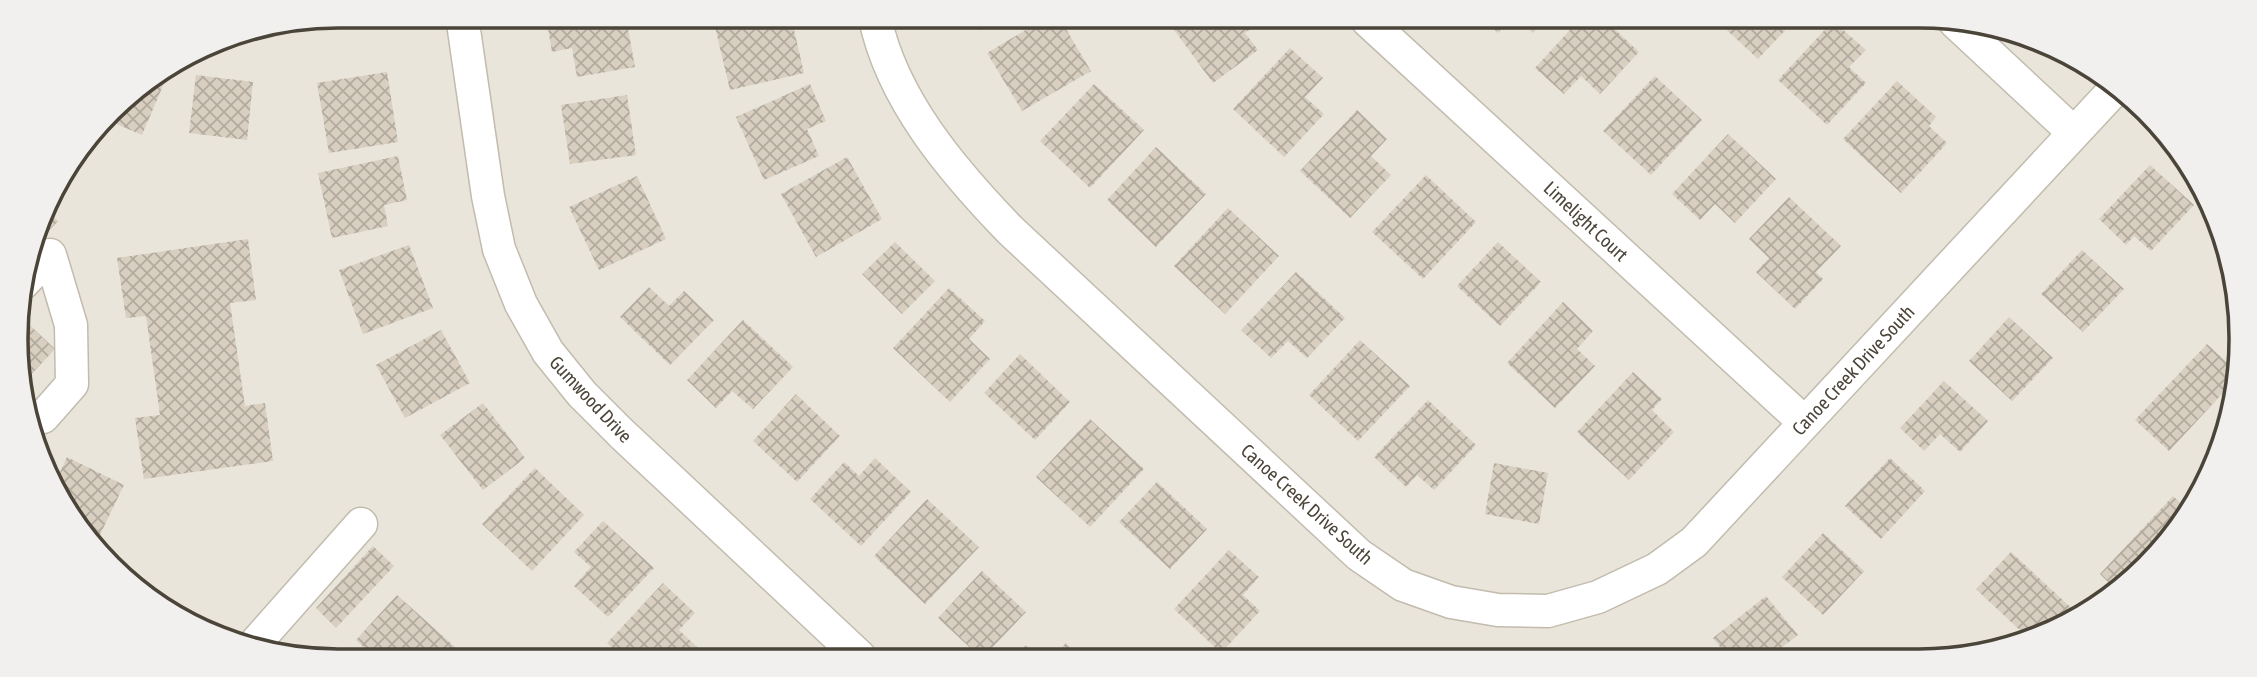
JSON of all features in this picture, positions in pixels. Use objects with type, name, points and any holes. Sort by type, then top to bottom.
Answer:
[{"type":"street","name":"Gumwood Drive","points":[[464,28],[488,196],[499,249],[521,304],[548,352],[582,394],[622,434],[852,649]]},
{"type":"street","name":"Canoe Creek Drive South","points":[[877,28],[901,90],[938,147],[969,188],[1020,239],[1359,555],[1403,585],[1451,602],[1498,610],[1548,611],[1598,597],[1657,569],[1695,542],[2110,94]]},
{"type":"street","name":"Limelight Court","points":[[1376,28],[1804,422]]},
{"type":"street","points":[[1966,32],[2074,133]]},
{"type":"street","points":[[36,269],[50,255],[71,325],[72,361],[72,384],[43,417],[39,418]]},
{"type":"street","points":[[260,638],[361,524]]},
{"type":"shaded area","points":[[1919,28],[1979,34],[2018,44],[2056,60],[2091,80],[2138,119],[2177,166],[2197,201],[2213,239],[2223,278],[2229,338],[2223,399],[2213,438],[2197,476],[2165,528],[2138,558],[2108,585],[2056,617],[2018,633],[1959,646],[1919,649],[338,649],[278,643],[239,633],[201,617],[166,597],[134,572],[92,528],[60,476],[44,438],[31,379],[29,318],[34,278],[44,239],[60,201],[92,149],[119,119],[149,92],[201,60],[239,44],[278,34],[318,29]]},
{"type":"building","points":[[548,28],[628,28],[635,67],[577,77],[572,48],[552,52]]},
{"type":"building","points":[[715,28],[794,28],[804,73],[730,90]]},
{"type":"building","points":[[1029,28],[1065,28],[1091,71],[1022,111],[987,53]]},
{"type":"building","points":[[1173,28],[1252,28],[1245,33],[1258,50],[1213,83]]},
{"type":"building","points":[[1572,28],[1613,28],[1639,52],[1600,94],[1581,76],[1564,94],[1535,68]]},
{"type":"building","points":[[1725,28],[1787,28],[1758,59]]},
{"type":"building","points":[[1826,28],[1841,28],[1866,50],[1849,67],[1866,83],[1827,125],[1778,80]]},
{"type":"building","points":[[1290,48],[1323,78],[1305,97],[1324,114],[1284,157],[1233,109]]},
{"type":"building","points":[[387,72],[398,142],[329,153],[317,83]]},
{"type":"building","points":[[196,75],[253,82],[247,140],[189,133]]},
{"type":"building","points":[[1655,76],[1702,120],[1651,175],[1603,131]]},
{"type":"building","points":[[165,81],[142,135],[115,123]]},
{"type":"building","points":[[1897,81],[1936,117],[1929,126],[1947,143],[1901,193],[1843,139]]},
{"type":"building","points":[[810,84],[826,121],[807,129],[819,156],[764,180],[736,117]]},
{"type":"building","points":[[1094,84],[1144,130],[1090,188],[1040,141]]},
{"type":"building","points":[[627,95],[636,155],[570,164],[561,105]]},
{"type":"building","points":[[1357,110],[1387,139],[1371,156],[1391,175],[1350,218],[1300,171]]},
{"type":"building","points":[[1728,134],[1776,179],[1735,223],[1715,204],[1700,220],[1672,194]]},
{"type":"building","points":[[1156,147],[1206,194],[1156,247],[1107,200]]},
{"type":"building","points":[[398,156],[407,200],[384,205],[388,226],[332,238],[318,173]]},
{"type":"building","points":[[847,157],[882,219],[816,257],[781,194]]},
{"type":"building","points":[[2150,165],[2194,205],[2151,251],[2134,236],[2126,245],[2099,219]]},
{"type":"building","points":[[1426,175],[1476,222],[1423,279],[1372,232]]},
{"type":"building","points":[[637,176],[666,239],[599,270],[569,207]]},
{"type":"building","points":[[1789,197],[1841,246],[1816,272],[1823,279],[1795,309],[1756,272],[1769,258],[1749,239]]},
{"type":"building","points":[[1228,208],[1279,256],[1225,314],[1174,266]]},
{"type":"building","points":[[53,217],[58,221],[46,234]]},
{"type":"building","points":[[248,239],[256,300],[230,303],[245,406],[265,403],[273,461],[144,479],[135,418],[160,415],[146,316],[126,318],[117,258]]},
{"type":"building","points":[[895,242],[935,281],[902,314],[862,274]]},
{"type":"building","points":[[1498,242],[1541,282],[1500,326],[1457,286]]},
{"type":"building","points":[[409,245],[433,308],[363,334],[339,270]]},
{"type":"building","points":[[2082,250],[2124,289],[2083,332],[2041,294]]},
{"type":"building","points":[[1296,272],[1345,318],[1307,358],[1288,341],[1271,358],[1241,330]]},
{"type":"building","points":[[649,287],[669,306],[684,291],[714,320],[670,365],[620,317]]},
{"type":"building","points":[[949,288],[985,321],[969,339],[990,359],[950,402],[893,348]]},
{"type":"building","points":[[1563,302],[1593,331],[1577,349],[1595,366],[1555,408],[1507,363]]},
{"type":"building","points":[[2009,317],[2053,358],[2012,401],[1969,361]]},
{"type":"building","points":[[743,320],[793,367],[753,409],[732,391],[716,408],[687,380]]},
{"type":"building","points":[[29,324],[55,349],[31,375]]},
{"type":"building","points":[[441,330],[470,383],[405,418],[376,365]]},
{"type":"building","points":[[1360,340],[1410,386],[1358,441],[1309,395]]},
{"type":"building","points":[[2207,344],[2228,363],[2224,392],[2169,451],[2135,420]]},
{"type":"building","points":[[1020,354],[1070,402],[1035,440],[984,393]]},
{"type":"building","points":[[1633,372],[1662,399],[1652,410],[1674,432],[1629,480],[1577,432]]},
{"type":"building","points":[[1944,381],[1988,421],[1960,452],[1940,434],[1924,451],[1900,428]]},
{"type":"building","points":[[796,394],[840,436],[797,482],[753,441]]},
{"type":"building","points":[[1428,400],[1476,445],[1434,490],[1417,475],[1406,487],[1374,457]]},
{"type":"building","points":[[483,403],[525,458],[483,490],[440,435]]},
{"type":"building","points":[[1090,419],[1144,469],[1090,527],[1036,477]]},
{"type":"building","points":[[67,457],[124,485],[99,536],[80,511],[59,474]]},
{"type":"building","points":[[875,458],[911,492],[861,546],[810,499],[844,462],[859,476]]},
{"type":"building","points":[[1890,458],[1925,491],[1881,539],[1845,506]]},
{"type":"building","points":[[1494,463],[1548,473],[1539,524],[1485,514]]},
{"type":"building","points":[[535,468],[584,515],[532,571],[482,524]]},
{"type":"building","points":[[1157,482],[1207,529],[1170,569],[1119,522]]},
{"type":"building","points":[[2173,496],[2181,504],[2152,543],[2110,584],[2100,574]]},
{"type":"building","points":[[927,499],[979,547],[925,604],[874,556]]},
{"type":"building","points":[[603,521],[654,568],[608,617],[574,586],[591,567],[574,552]]},
{"type":"building","points":[[1823,533],[1864,571],[1823,615],[1782,577]]},
{"type":"building","points":[[373,546],[394,566],[336,628],[316,608]]},
{"type":"building","points":[[1229,550],[1259,577],[1243,595],[1260,611],[1225,649],[1217,649],[1174,609]]},
{"type":"building","points":[[2011,552],[2072,608],[2021,632],[1976,589]]},
{"type":"building","points":[[982,571],[1026,612],[991,649],[971,649],[938,618]]},
{"type":"building","points":[[663,583],[695,613],[679,630],[697,649],[613,649],[607,643]]},
{"type":"building","points":[[397,595],[457,649],[366,649],[356,640]]},
{"type":"building","points":[[1766,596],[1798,635],[1780,649],[1722,649],[1713,638]]},
{"type":"building","points":[[1066,643],[1072,649],[1060,649]]}]
